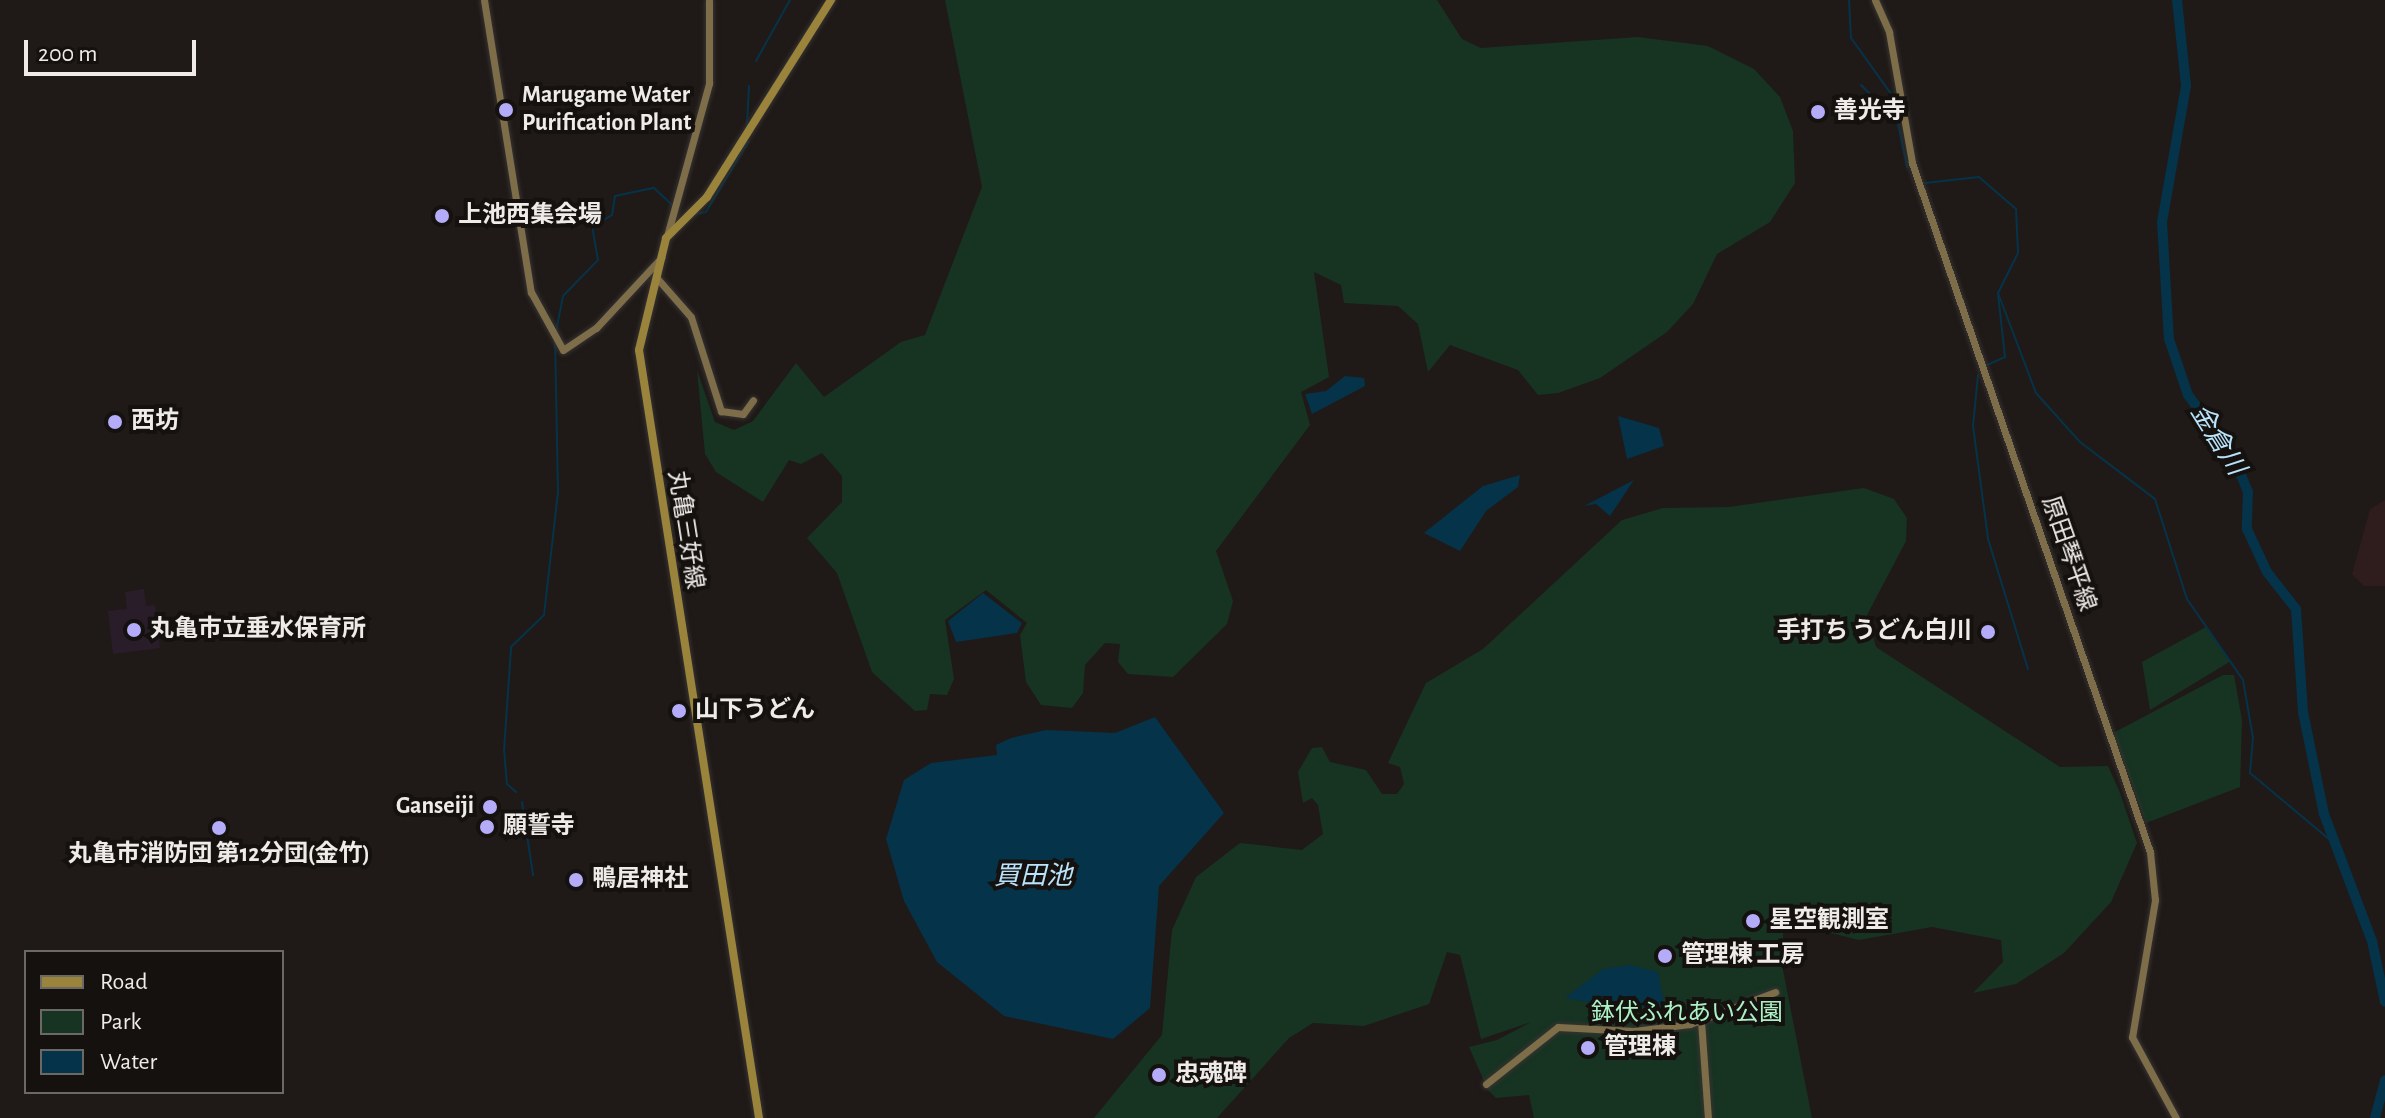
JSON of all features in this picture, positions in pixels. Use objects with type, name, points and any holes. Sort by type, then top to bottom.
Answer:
[{"type":"main road","points":[[484,0],[531,292],[563,350],[610,315],[661,258]]},
{"type":"main road","points":[[666,238],[709,83],[709,0]]},
{"type":"main road","points":[[666,238],[707,197],[831,0]]},
{"type":"main road","name":"原田琴平線","points":[[1875,0],[1889,32],[1912,163],[2150,852],[2155,900],[2132,1037],[2176,1118]]},
{"type":"main road","name":"丸亀三好線","points":[[666,238],[640,371],[759,1118]]},
{"type":"main road","points":[[656,277],[691,317],[721,411],[743,414],[753,400]]},
{"type":"main road","points":[[1486,1084],[1558,1027],[1634,1031],[1701,1021],[1775,992]]},
{"type":"main road","points":[[1701,1021],[1708,1118]]},
{"type":"shaded area","points":[[2385,500],[2385,586],[2364,586],[2352,574],[2370,509]]},
{"type":"shaded area","name":"丸亀市立垂水保育所","points":[[144,589],[146,606],[155,605],[160,648],[113,654],[108,611],[127,609],[125,592]]},
{"type":"green space","points":[[945,0],[1437,0],[1462,39],[1481,48],[1638,37],[1708,46],[1754,69],[1780,97],[1793,131],[1795,183],[1770,222],[1717,254],[1693,304],[1667,332],[1600,378],[1558,393],[1538,395],[1518,370],[1450,345],[1428,372],[1418,324],[1398,306],[1344,303],[1341,285],[1314,272],[1329,377],[1301,392],[1310,425],[1216,551],[1233,601],[1227,624],[1173,677],[1128,674],[1118,662],[1120,644],[1105,643],[1085,665],[1083,693],[1072,708],[1041,705],[1026,682],[1020,635],[1027,623],[986,590],[945,620],[954,679],[947,695],[930,694],[927,710],[915,711],[872,672],[837,573],[807,538],[842,502],[842,476],[822,453],[801,464],[789,460],[763,502],[716,472],[705,454],[697,370],[715,422],[734,430],[753,421],[796,363],[824,397],[901,342],[925,335],[982,187]]},
{"type":"green space","name":"鉢伏ふれあい公園","points":[[1864,488],[1894,499],[1907,518],[1906,541],[1867,615],[1876,647],[2060,767],[2108,766],[2119,790],[2137,843],[2111,902],[2064,953],[2016,984],[1973,993],[2003,962],[2001,940],[1932,927],[1859,940],[1783,921],[1783,970],[1812,1118],[1534,1118],[1529,1095],[1496,1098],[1488,1090],[1469,1047],[1497,1040],[1531,1022],[1481,1039],[1460,955],[1447,952],[1429,1004],[1364,1026],[1313,1023],[1289,1038],[1217,1118],[1094,1118],[1162,1035],[1172,930],[1196,877],[1240,843],[1302,850],[1323,834],[1318,805],[1312,798],[1303,803],[1298,772],[1312,748],[1322,747],[1330,762],[1366,770],[1382,794],[1397,794],[1404,784],[1400,767],[1388,763],[1426,683],[1483,649],[1622,520],[1663,508],[1729,507]]},
{"type":"green space","points":[[2206,627],[2231,661],[2150,710],[2142,662]]},
{"type":"green space","points":[[2223,675],[2234,675],[2242,720],[2240,787],[2146,823],[2113,733]]},
{"type":"water","points":[[1345,376],[1364,378],[1365,386],[1312,414],[1305,394],[1326,391]]},
{"type":"water","points":[[1618,416],[1659,428],[1664,446],[1627,459]]},
{"type":"water","points":[[1520,475],[1518,487],[1486,511],[1460,551],[1424,533],[1483,486]]},
{"type":"water","points":[[1634,480],[1610,516],[1596,504],[1584,506]]},
{"type":"water","points":[[983,593],[1022,623],[1017,633],[956,642],[948,621]]},
{"type":"water","name":"買田池","points":[[1155,717],[1224,813],[1159,886],[1150,1008],[1113,1039],[1004,1016],[937,962],[904,901],[886,839],[904,780],[931,763],[997,755],[996,745],[1011,738],[1046,730],[1115,733]]},
{"type":"water","points":[[1630,965],[1658,972],[1664,1004],[1629,1009],[1565,998],[1603,969]]},
{"type":"waterway","points":[[756,61],[790,0]]},
{"type":"waterway","points":[[1849,0],[1851,38],[1892,95],[1907,167]]},
{"type":"waterway","name":"金倉川","points":[[2177,0],[2186,86],[2162,222],[2169,339],[2188,395],[2233,455],[2248,492],[2247,529],[2267,572],[2296,609],[2303,712],[2324,814],[2372,941],[2385,1002]]},
{"type":"waterway","points":[[1861,85],[1894,118]]},
{"type":"waterway","points":[[747,124],[749,86]]},
{"type":"waterway","points":[[694,214],[706,212],[748,142]]},
{"type":"waterway","points":[[1925,183],[1979,177],[2016,209],[2018,253],[1998,293],[2036,393],[2080,442],[2155,499],[2187,599],[2243,680],[2253,738],[2250,773],[2330,840]]},
{"type":"waterway","points":[[556,332],[563,296],[598,260],[592,227],[612,215],[615,196],[654,188],[673,206]]},
{"type":"waterway","points":[[1987,365],[2005,357],[1998,294]]},
{"type":"waterway","points":[[516,792],[507,784],[504,751],[511,647],[544,615],[558,493],[555,343]]},
{"type":"waterway","points":[[1978,375],[1973,426],[1988,539],[2028,669]]},
{"type":"waterway","points":[[522,802],[533,875]]},
{"type":"waterway","name":"金倉川","points":[[2375,1118],[2385,1080]]},
{"type":"place","name":"Marugame Water Purification Plant","points":[[506,110]]},
{"type":"place","name":"善光寺","points":[[1818,112]]},
{"type":"place","name":"上池西集会場","points":[[442,216]]},
{"type":"place","name":"西坊","points":[[115,422]]},
{"type":"place","name":"丸亀市立垂水保育所","points":[[134,630]]},
{"type":"place","name":"手打ち うどん白川","points":[[1988,632]]},
{"type":"place","name":"山下うどん","points":[[679,711]]},
{"type":"place","name":"Ganseiji","points":[[490,807]]},
{"type":"place","name":"願誓寺","points":[[487,827]]},
{"type":"place","name":"丸亀市消防団 第12分団(金竹)","points":[[219,828]]},
{"type":"place","name":"鴨居神社","points":[[576,880]]},
{"type":"place","name":"星空観測室","points":[[1753,921]]},
{"type":"place","name":"管理棟 工房","points":[[1665,956]]},
{"type":"place","name":"管理棟","points":[[1588,1048]]},
{"type":"place","name":"忠魂碑","points":[[1159,1075]]}]
